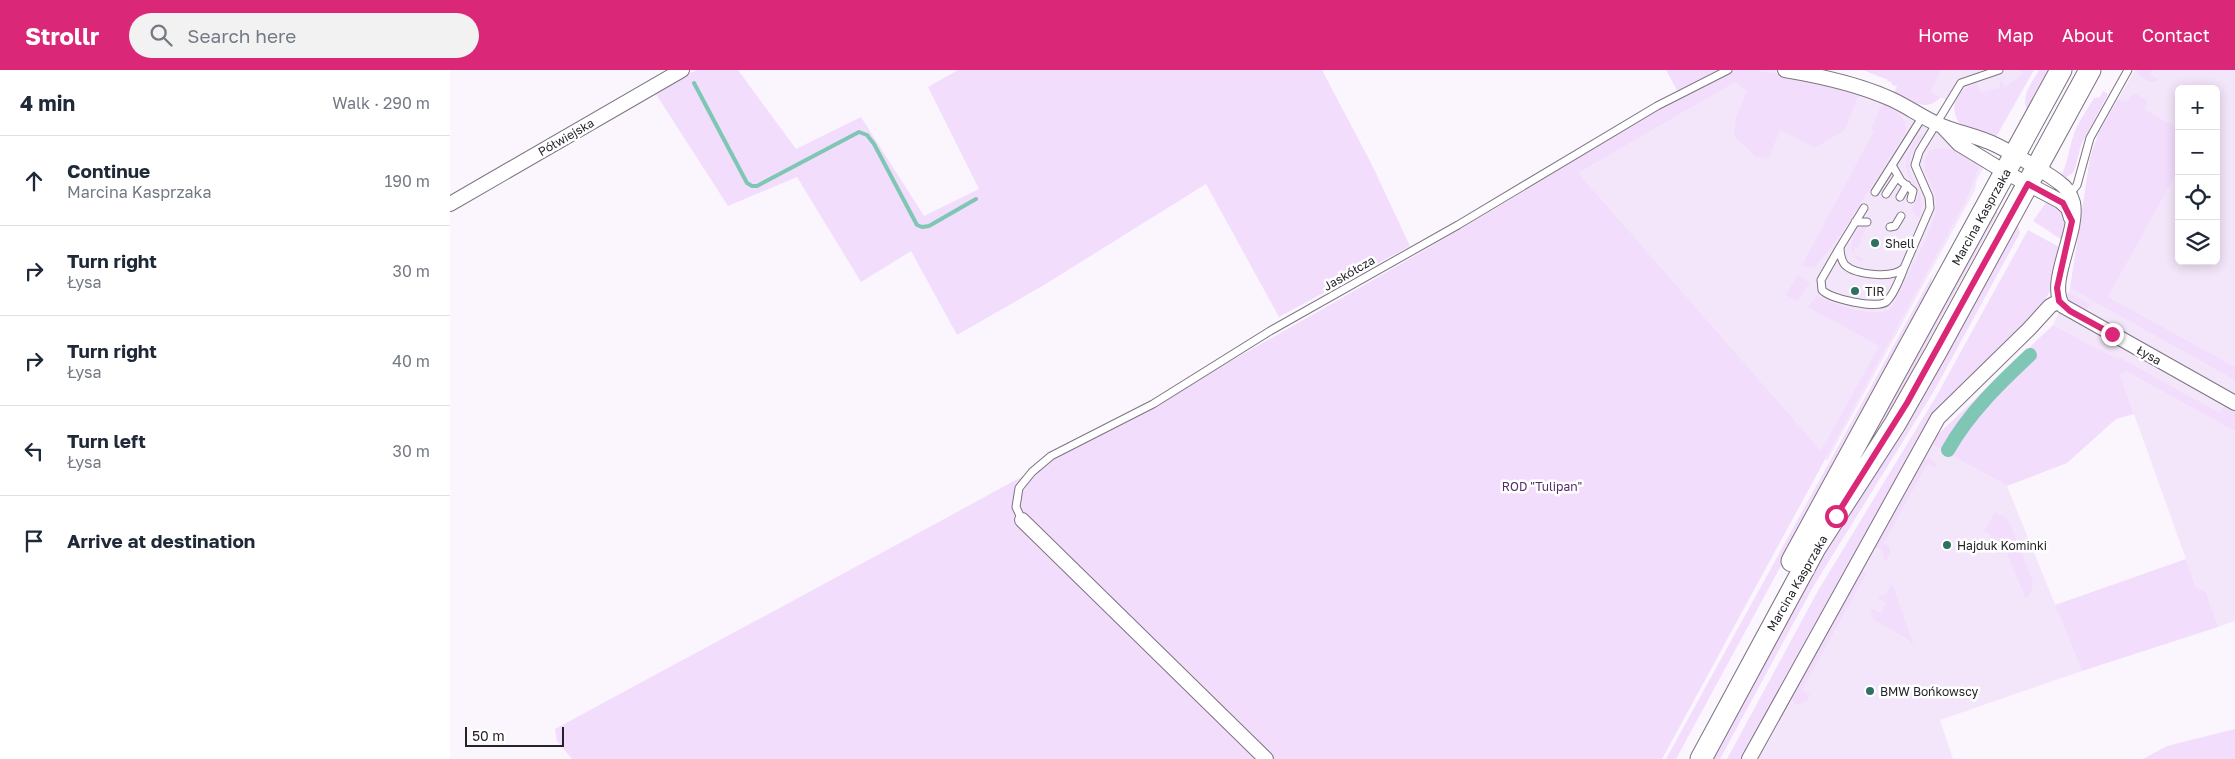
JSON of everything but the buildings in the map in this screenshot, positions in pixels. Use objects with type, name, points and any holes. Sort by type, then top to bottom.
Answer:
[{"type":"main road","name":"Marcina Kasprzaka","points":[[1686,759],[2061,70]]},
{"type":"main road","name":"Marcina Kasprzaka","points":[[1701,759],[1815,548],[1895,424],[2090,70]]},
{"type":"street","name":"Półwiejska","points":[[450,204],[682,70]]},
{"type":"street","points":[[1749,759],[1938,418],[2050,306],[2059,301],[2057,288],[2072,221],[2060,183],[2032,176],[2010,164],[1995,145],[1940,125],[1891,99],[1848,83],[1785,70]]},
{"type":"street","name":"Łysa","points":[[2059,301],[2070,311],[2235,403]]},
{"type":"street","points":[[1022,520],[1266,759]]},
{"type":"lane","name":"Jaskółcza","points":[[1022,520],[1016,507],[1019,488],[1032,472],[1051,456],[1153,404],[1270,331],[1458,225],[1657,106],[1728,70]]},
{"type":"lane","points":[[1864,208],[1821,280],[1822,290],[1831,297],[1869,305],[1880,304],[1889,298],[1930,208],[1929,197],[1916,169],[1915,161],[1940,125],[1961,83],[1999,70]]},
{"type":"lane","points":[[2066,199],[2078,184],[2090,138],[2128,70]]},
{"type":"lane","points":[[1875,192],[1923,116]]},
{"type":"lane","points":[[1892,165],[1898,176],[1913,191],[1911,199]]},
{"type":"lane","points":[[1886,194],[1898,176]]},
{"type":"lane","points":[[1900,197],[1907,185]]},
{"type":"lane","points":[[1890,227],[1895,226],[1901,216]]},
{"type":"lane","points":[[1855,222],[1867,222]]},
{"type":"lane","points":[[1840,247],[1842,261],[1850,268],[1885,276],[1896,274],[1904,268]]},
{"type":"shaded area","points":[[1728,70],[1785,70],[1891,99],[1987,160],[1976,182],[1975,190],[1827,461],[1566,161]]},
{"type":"shaded area","points":[[1942,70],[2027,70],[1982,116],[1929,92]]},
{"type":"shaded area","points":[[2135,70],[2235,70],[2235,621],[2218,627],[2206,592],[2196,587],[2120,375],[2123,363],[2053,325],[2072,284],[2090,158],[2099,132]]},
{"type":"shaded area","name":"Hajduk Kominki","points":[[1929,443],[2007,486],[2082,671],[1940,720],[1953,759],[1758,759]]},
{"type":"green space","points":[[698,70],[738,70],[796,149],[861,117],[924,216],[979,189],[928,87],[958,70],[1322,70],[1372,165],[1410,246],[1279,317],[1206,184],[1044,285],[957,335],[911,251],[861,282],[797,177],[728,206],[652,88]]},
{"type":"green space","name":"ROD \"Tulipan\"","points":[[1666,70],[1755,70],[1811,80],[1859,94],[1845,130],[1815,148],[1780,130],[1769,158],[1756,157],[1734,136],[1736,117],[1747,91],[1735,82],[1578,173],[1821,451],[1879,346],[1808,307],[1817,295],[1830,302],[1860,311],[1879,312],[1889,309],[1894,303],[1918,256],[1934,218],[1936,200],[1925,166],[1925,159],[1929,151],[1942,148],[1949,149],[1969,157],[1980,165],[1964,204],[1662,759],[572,759],[557,741],[555,729],[1192,383],[1319,311],[1569,164],[1566,161],[1679,94]]},
{"type":"green space","points":[[1863,70],[1942,70],[1930,92],[1941,97],[1929,104],[1923,105],[1912,102],[1894,93],[1897,86],[1892,85],[1891,81],[1887,82],[1888,80]]},
{"type":"green space","points":[[2020,70],[2034,70],[1996,137],[1960,124],[1956,118],[1955,105],[1956,99],[1964,89],[1977,83],[1981,92],[2000,88],[2000,78],[2005,87],[2023,74]]},
{"type":"green space","points":[[2039,70],[2052,70],[2028,113],[2025,101],[2026,96]]},
{"type":"green space","points":[[2137,70],[2152,70],[2150,74],[2159,79],[2156,82],[2147,81],[2142,78]]},
{"type":"green space","points":[[2103,91],[2108,94],[2081,145],[2074,172],[2067,177],[2061,176],[2078,125],[2094,98],[2100,97]]},
{"type":"green space","points":[[2136,94],[2147,100],[2145,108],[2147,111],[2175,126],[2175,175],[2108,297],[2235,367],[2235,380],[2070,288],[2090,158],[2099,132],[2118,99],[2126,102],[2132,95]]},
{"type":"green space","points":[[1885,104],[1903,118],[1906,132],[1841,234],[1816,266],[1806,268],[1802,265],[1874,131],[1871,129],[1880,108]]},
{"type":"green space","points":[[1919,135],[1922,136],[1911,154],[1909,165],[1910,172],[1919,191],[1921,199],[1919,218],[1911,210],[1918,198],[1919,192],[1909,176],[1906,163],[1907,157]]},
{"type":"green space","points":[[2047,201],[2059,208],[2064,216],[2062,240],[2033,221]]},
{"type":"green space","points":[[1993,209],[1998,212],[1926,345],[1902,396],[1830,513]]},
{"type":"green space","points":[[2017,222],[2020,233],[1934,391],[1813,587],[1720,759],[1711,759],[1774,640]]},
{"type":"green space","points":[[1862,226],[1866,227],[1858,248],[1855,247],[1853,254],[1852,245],[1855,235]]},
{"type":"green space","points":[[2028,230],[2061,248],[2050,291],[2045,300],[2016,334],[1951,396],[1923,430],[1743,759],[1727,759],[1819,589],[1937,395]]},
{"type":"green space","points":[[1853,254],[1864,259],[1861,263]]},
{"type":"green space","points":[[1798,274],[1810,283],[1798,301],[1786,295]]},
{"type":"green space","points":[[1933,274],[1927,297],[1676,759],[1666,759]]},
{"type":"green space","points":[[2068,293],[2090,304],[2085,313],[2070,305],[2066,297]]},
{"type":"green space","points":[[2053,325],[2121,361],[2115,355],[2220,413],[2225,405],[2235,411],[2235,431],[2126,371],[2120,375],[2134,414],[2116,419],[2067,463],[2007,486],[1929,443]]},
{"type":"green space","points":[[1928,458],[1934,461],[1937,466],[1936,468],[1927,464],[1884,543],[1890,547],[1890,555],[1885,561],[1881,549],[1875,547],[1862,571],[1866,574],[1802,690],[1810,695],[1809,697],[1802,703],[1795,704],[1792,698],[1793,692],[1921,460]]},
{"type":"green space","points":[[1995,512],[2006,518],[2010,523],[2033,582],[2032,591],[2026,599],[2004,546],[1995,549],[1990,535],[1984,531]]},
{"type":"green space","points":[[2186,559],[2196,587],[2206,592],[2218,627],[2082,671],[2055,605]]},
{"type":"green space","points":[[1892,583],[1914,646],[1909,640],[1874,620],[1871,616],[1872,609],[1881,613],[1886,603],[1877,598],[1881,595],[1886,595]]},
{"type":"green space","points":[[2235,729],[2235,759],[2143,759],[2167,746]]},
{"type":"waterway","points":[[694,83],[747,183],[752,186],[757,186],[859,132],[867,135],[874,144],[917,225],[922,227],[929,226],[976,199]]},
{"type":"waterway","points":[[1948,450],[1975,411],[2030,355]]},
{"type":"place","name":"Shell","points":[[1875,243]]},
{"type":"place","name":"TIR","points":[[1855,291]]},
{"type":"place","name":"Hajduk Kominki","points":[[1947,545]]},
{"type":"place","name":"BMW Bońkowscy","points":[[1870,691]]},
{"type":"route","points":[[1836,516],[1895,424],[2028,184],[2063,203],[2068,208],[2072,221],[2057,288],[2059,301],[2070,311],[2112,334]]}]
